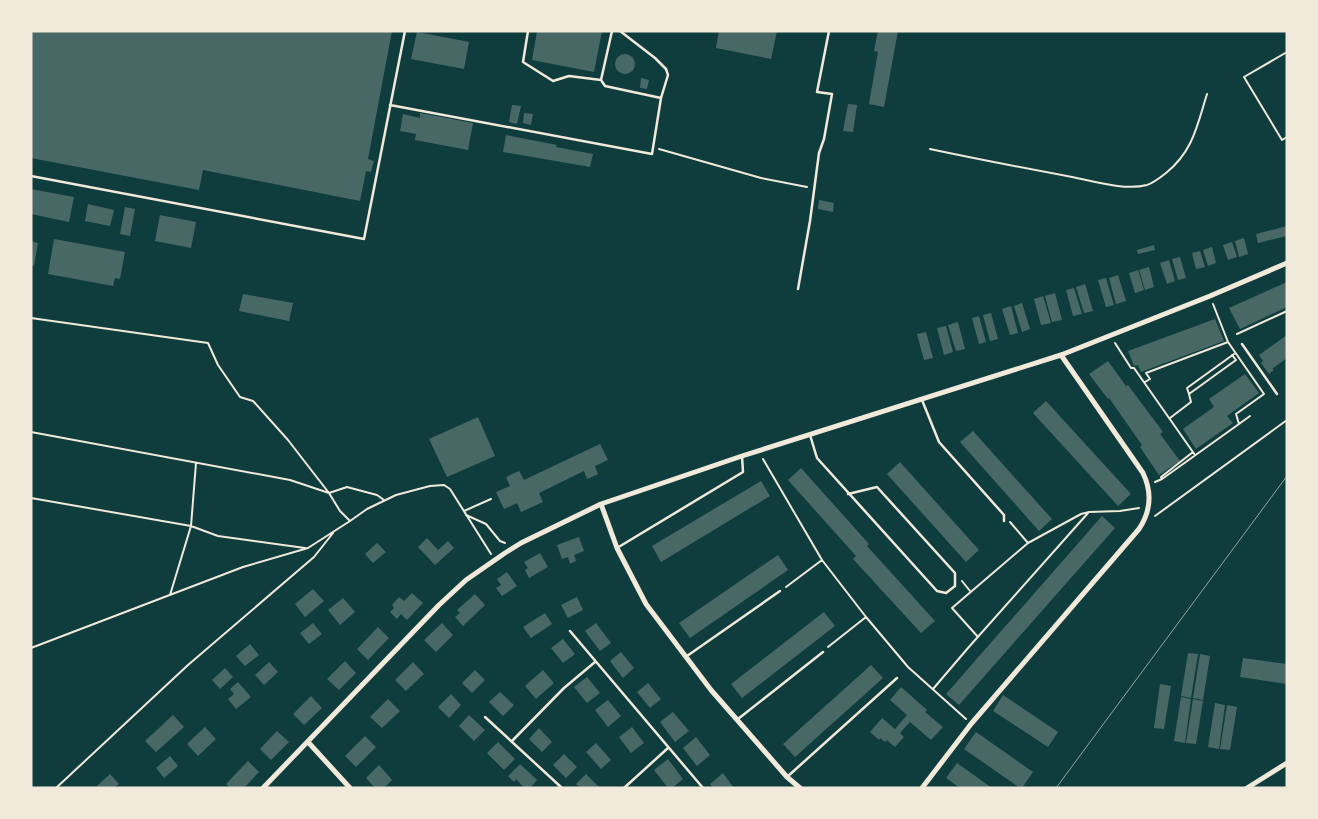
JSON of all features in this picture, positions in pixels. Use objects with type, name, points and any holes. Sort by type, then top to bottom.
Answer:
[{"type":"street","points":[[263,788],[466,580],[521,543],[601,504],[742,456],[1060,355],[1210,296],[1287,263]]},
{"type":"street","points":[[922,788],[971,724],[1139,529],[1146,518],[1149,506],[1148,484],[1143,473],[1060,355]]},
{"type":"street","points":[[601,504],[617,548],[646,604],[711,690],[787,777],[800,788]]},
{"type":"street","points":[[308,742],[350,788]]},
{"type":"street","points":[[1247,788],[1287,763]]},
{"type":"lane","points":[[31,176],[364,240],[405,31]]},
{"type":"lane","points":[[528,31],[524,62],[531,68],[553,82],[569,76],[601,80]]},
{"type":"lane","points":[[612,31],[601,80],[605,86],[661,98]]},
{"type":"lane","points":[[390,105],[652,154],[661,98],[668,75],[666,69],[655,58],[620,31]]},
{"type":"lane","points":[[798,289],[819,153],[824,139],[832,94],[817,92],[829,31]]},
{"type":"lane","points":[[1242,344],[1277,394]]},
{"type":"lane","points":[[922,400],[931,427],[939,442],[1004,515],[1004,521]]},
{"type":"lane","points":[[810,435],[817,458],[848,494],[937,591],[946,593],[955,586],[955,574],[878,487],[848,494]]},
{"type":"lane","points":[[617,548],[743,472],[742,456]]},
{"type":"lane","points":[[686,657],[780,591]]},
{"type":"lane","points":[[570,631],[703,788]]},
{"type":"lane","points":[[737,720],[823,652]]},
{"type":"lane","points":[[512,741],[564,688],[595,662]]},
{"type":"lane","points":[[787,777],[897,678]]},
{"type":"lane","points":[[485,717],[562,788]]},
{"type":"lane","points":[[624,788],[668,748]]},
{"type":"path","points":[[1287,52],[1244,77],[1282,140],[1287,137]]},
{"type":"path","points":[[930,149],[995,163],[1124,186],[1147,185],[1178,164],[1190,146],[1207,94]]},
{"type":"path","points":[[652,148],[673,152],[761,178],[814,189]]},
{"type":"path","points":[[1189,394],[1236,360],[1210,296]]},
{"type":"path","points":[[1237,334],[1287,311]]},
{"type":"path","points":[[31,318],[208,343],[218,365],[240,397],[253,401],[288,440],[330,493],[340,511],[350,521]]},
{"type":"path","points":[[1144,382],[1150,379],[1146,373],[1228,342]]},
{"type":"path","points":[[1117,347],[1195,455]]},
{"type":"path","points":[[1170,418],[1191,402],[1187,388],[1234,354]]},
{"type":"path","points":[[1234,354],[1264,394],[1236,414],[1239,424]]},
{"type":"path","points":[[1148,484],[1162,479],[1250,416]]},
{"type":"path","points":[[1153,517],[1287,420]]},
{"type":"path","points":[[31,432],[290,480],[330,493],[347,487],[377,495],[384,500]]},
{"type":"path","points":[[758,451],[822,560],[866,617],[908,667],[971,724]]},
{"type":"path","points":[[1162,479],[1161,477],[1194,452]]},
{"type":"path","points":[[170,595],[191,526],[196,463]]},
{"type":"path","points":[[31,648],[243,567],[308,548],[367,509],[396,495],[417,489],[444,485],[450,489],[495,560]]},
{"type":"path","points":[[31,498],[191,526],[218,536],[308,548]]},
{"type":"path","points":[[464,511],[490,499]]},
{"type":"path","points":[[978,637],[952,608],[1028,543],[1081,514],[1120,511],[1149,506]]},
{"type":"path","points":[[933,689],[1089,512]]},
{"type":"path","points":[[466,514],[486,524],[500,541],[505,543],[509,541]]},
{"type":"path","points":[[1004,515],[1028,543]]},
{"type":"path","points":[[56,788],[188,666],[314,557],[333,533]]},
{"type":"path","points":[[780,591],[822,560]]},
{"type":"path","points":[[823,652],[866,617]]},
{"type":"building","points":[[31,31],[392,31],[368,159],[374,161],[371,172],[366,171],[360,201],[203,170],[199,190],[31,158]]},
{"type":"building","points":[[537,31],[602,31],[594,72],[532,60]]},
{"type":"building","points":[[719,31],[777,31],[771,59],[716,48]]},
{"type":"building","points":[[878,31],[898,31],[884,107],[869,104],[878,52],[874,51]]},
{"type":"building","points":[[417,32],[469,42],[464,69],[411,59]]},
{"type":"building","points":[[621,54],[629,54],[635,60],[635,68],[629,74],[621,74],[615,68],[615,60]]},
{"type":"building","points":[[641,78],[649,80],[647,89],[640,88]]},
{"type":"building","points":[[848,104],[857,105],[853,132],[843,131]]},
{"type":"building","points":[[512,105],[521,106],[517,124],[509,122]]},
{"type":"building","points":[[420,113],[473,123],[468,150],[415,140],[416,134],[400,131],[403,114],[420,118]]},
{"type":"building","points":[[524,113],[533,114],[531,125],[523,123]]},
{"type":"building","points":[[506,135],[593,154],[590,167],[503,152]]},
{"type":"building","points":[[31,189],[74,197],[69,222],[31,214]]},
{"type":"building","points":[[819,200],[834,203],[833,212],[818,209]]},
{"type":"building","points":[[88,204],[114,210],[110,226],[85,221]]},
{"type":"building","points":[[125,207],[135,209],[130,236],[120,234]]},
{"type":"building","points":[[160,215],[196,222],[191,248],[155,241]]},
{"type":"building","points":[[1287,226],[1287,236],[1258,243],[1256,234]]},
{"type":"building","points":[[1244,238],[1248,254],[1239,257],[1235,241]]},
{"type":"building","points":[[54,239],[125,252],[120,279],[115,278],[113,286],[48,274]]},
{"type":"building","points":[[31,241],[38,243],[34,266],[31,265]]},
{"type":"building","points":[[1232,242],[1237,257],[1228,260],[1223,245]]},
{"type":"building","points":[[1154,245],[1155,250],[1138,254],[1137,250]]},
{"type":"building","points":[[1212,247],[1216,263],[1208,266],[1203,250]]},
{"type":"building","points":[[1200,251],[1205,267],[1196,269],[1192,253]]},
{"type":"building","points":[[1180,257],[1186,278],[1178,280],[1172,259]]},
{"type":"building","points":[[1169,260],[1175,281],[1167,284],[1160,263]]},
{"type":"building","points":[[1149,267],[1154,287],[1145,290],[1139,270]]},
{"type":"building","points":[[1138,270],[1144,290],[1135,293],[1129,273]]},
{"type":"building","points":[[1118,275],[1126,301],[1116,304],[1109,278]]},
{"type":"building","points":[[1106,278],[1114,305],[1106,307],[1098,280]]},
{"type":"building","points":[[1287,282],[1287,307],[1240,329],[1229,308]]},
{"type":"building","points":[[1085,284],[1093,311],[1084,313],[1076,287]]},
{"type":"building","points":[[1074,288],[1082,314],[1073,316],[1066,290]]},
{"type":"building","points":[[1055,293],[1062,320],[1052,322],[1045,296]]},
{"type":"building","points":[[243,294],[293,303],[289,321],[239,311]]},
{"type":"building","points":[[1043,296],[1051,323],[1041,325],[1034,299]]},
{"type":"building","points":[[1022,303],[1030,329],[1022,332],[1014,306]]},
{"type":"building","points":[[1011,306],[1018,333],[1010,335],[1002,309]]},
{"type":"building","points":[[991,313],[998,339],[990,341],[983,315]]},
{"type":"building","points":[[979,316],[986,342],[979,344],[972,318]]},
{"type":"building","points":[[1215,319],[1224,341],[1141,372],[1138,365],[1134,366],[1128,351]]},
{"type":"building","points":[[958,322],[965,349],[956,351],[948,325]]},
{"type":"building","points":[[946,326],[953,352],[944,355],[937,328]]},
{"type":"building","points":[[926,332],[933,358],[924,360],[917,334]]},
{"type":"building","points":[[1287,335],[1287,358],[1272,369],[1274,370],[1269,374],[1261,363],[1263,361],[1259,355]]},
{"type":"building","points":[[1108,361],[1163,432],[1160,434],[1180,461],[1159,475],[1140,447],[1142,445],[1109,398],[1089,374]]},
{"type":"building","points":[[1245,374],[1259,393],[1227,416],[1233,423],[1196,449],[1183,429],[1214,407],[1209,399]]},
{"type":"building","points":[[1046,401],[1131,494],[1118,506],[1033,413]]},
{"type":"building","points":[[478,417],[495,456],[447,477],[429,439]]},
{"type":"building","points":[[973,431],[1052,519],[1039,531],[960,442]]},
{"type":"building","points":[[600,444],[608,460],[595,466],[598,474],[587,479],[584,471],[539,493],[543,502],[521,512],[517,503],[504,509],[496,492],[510,486],[506,477],[519,471],[524,480]]},
{"type":"building","points":[[900,462],[979,550],[966,562],[887,474]]},
{"type":"building","points":[[801,468],[869,544],[867,546],[935,621],[921,633],[853,559],[856,556],[788,480]]},
{"type":"building","points":[[761,481],[770,496],[661,562],[652,546]]},
{"type":"building","points":[[1102,516],[1115,528],[959,705],[946,694]]},
{"type":"building","points":[[579,537],[584,551],[574,555],[576,561],[570,564],[568,557],[562,559],[557,545]]},
{"type":"building","points":[[427,538],[438,550],[448,541],[454,548],[435,565],[418,547]]},
{"type":"building","points":[[377,543],[386,552],[373,563],[365,554]]},
{"type":"building","points":[[540,553],[548,567],[529,578],[525,570],[528,568],[524,562]]},
{"type":"building","points":[[778,555],[788,570],[690,638],[679,623]]},
{"type":"building","points":[[507,572],[517,586],[502,596],[496,588],[501,585],[497,579]]},
{"type":"building","points":[[313,589],[324,601],[305,617],[295,604]]},
{"type":"building","points":[[412,593],[423,603],[407,620],[401,614],[397,619],[390,612],[394,608],[392,605],[399,597],[404,601]]},
{"type":"building","points":[[475,594],[485,605],[463,626],[455,617],[460,613],[457,610]]},
{"type":"building","points":[[577,597],[583,610],[568,618],[561,605]]},
{"type":"building","points":[[343,598],[355,612],[340,625],[328,610]]},
{"type":"building","points":[[824,612],[835,626],[742,698],[731,684]]},
{"type":"building","points":[[545,613],[552,624],[531,638],[523,627]]},
{"type":"building","points":[[313,623],[322,634],[309,644],[300,633]]},
{"type":"building","points":[[442,623],[453,635],[436,652],[424,640]]},
{"type":"building","points":[[596,623],[611,643],[600,651],[585,631]]},
{"type":"building","points":[[378,627],[389,638],[368,660],[357,649]]},
{"type":"building","points":[[563,639],[575,654],[563,663],[551,648]]},
{"type":"building","points":[[250,644],[259,655],[245,666],[236,656]]},
{"type":"building","points":[[621,652],[634,668],[623,678],[610,661]]},
{"type":"building","points":[[1188,653],[1198,654],[1191,698],[1181,696]]},
{"type":"building","points":[[1200,654],[1210,656],[1203,700],[1193,698]]},
{"type":"building","points":[[1243,658],[1287,664],[1287,684],[1240,677]]},
{"type":"building","points":[[345,661],[356,673],[339,690],[327,679]]},
{"type":"building","points":[[269,662],[278,672],[264,685],[255,675]]},
{"type":"building","points":[[413,662],[424,674],[406,691],[395,680]]},
{"type":"building","points":[[871,665],[883,678],[795,757],[783,744]]},
{"type":"building","points":[[225,668],[233,677],[220,689],[212,680]]},
{"type":"building","points":[[475,670],[485,680],[472,693],[462,683]]},
{"type":"building","points":[[543,670],[554,683],[536,699],[525,686]]},
{"type":"building","points":[[587,677],[600,693],[587,703],[574,687]]},
{"type":"building","points":[[238,682],[251,697],[236,709],[228,699],[234,694],[230,689]]},
{"type":"building","points":[[648,683],[661,699],[650,708],[637,692]]},
{"type":"building","points":[[1160,684],[1171,686],[1164,729],[1154,728]]},
{"type":"building","points":[[901,687],[927,710],[925,712],[943,727],[931,740],[910,722],[900,733],[904,737],[895,747],[887,740],[885,742],[880,738],[879,740],[870,732],[882,718],[895,729],[907,715],[890,700]]},
{"type":"building","points":[[500,692],[514,705],[503,716],[489,702]]},
{"type":"building","points":[[451,694],[461,705],[449,718],[438,707]]},
{"type":"building","points":[[1003,695],[1058,732],[1048,747],[993,711]]},
{"type":"building","points":[[311,696],[322,708],[304,725],[293,714]]},
{"type":"building","points":[[1181,697],[1191,699],[1185,743],[1174,741]]},
{"type":"building","points":[[388,699],[400,711],[382,728],[370,717]]},
{"type":"building","points":[[1193,699],[1203,701],[1196,744],[1186,743]]},
{"type":"building","points":[[608,700],[621,716],[608,727],[595,710]]},
{"type":"building","points":[[1215,703],[1225,705],[1219,749],[1208,747]]},
{"type":"building","points":[[1227,705],[1237,707],[1230,750],[1220,749]]},
{"type":"building","points":[[673,712],[689,731],[675,742],[660,722]]},
{"type":"building","points":[[173,715],[184,727],[156,752],[145,741]]},
{"type":"building","points":[[469,715],[485,730],[474,741],[459,726]]},
{"type":"building","points":[[205,727],[216,739],[198,756],[187,744]]},
{"type":"building","points":[[632,727],[644,743],[631,753],[619,737]]},
{"type":"building","points":[[539,728],[552,742],[542,752],[529,739]]},
{"type":"building","points":[[277,731],[289,742],[271,760],[260,749]]},
{"type":"building","points":[[976,732],[1033,772],[1022,788],[964,749]]},
{"type":"building","points":[[365,736],[376,747],[356,767],[345,756]]},
{"type":"building","points":[[696,737],[710,755],[697,766],[683,748]]},
{"type":"building","points":[[498,742],[515,759],[504,770],[487,753]]},
{"type":"building","points":[[596,743],[611,760],[601,769],[586,752]]},
{"type":"building","points":[[564,754],[577,767],[566,778],[553,765]]},
{"type":"building","points":[[170,756],[178,766],[164,778],[156,768]]},
{"type":"building","points":[[668,759],[683,779],[672,788],[668,788],[654,770]]},
{"type":"building","points":[[248,761],[259,772],[244,788],[230,788],[226,784]]},
{"type":"building","points":[[957,763],[992,788],[960,788],[946,778]]},
{"type":"building","points":[[520,764],[537,780],[530,788],[524,788],[516,779],[514,782],[508,776]]},
{"type":"building","points":[[379,765],[392,780],[384,788],[375,788],[366,778]]},
{"type":"building","points":[[723,773],[734,788],[713,788],[710,784]]},
{"type":"building","points":[[110,774],[119,784],[114,788],[98,788],[97,786]]},
{"type":"building","points":[[586,774],[600,788],[580,788],[576,784]]},
{"type":"tram line","points":[[1056,788],[1287,476]]}]
